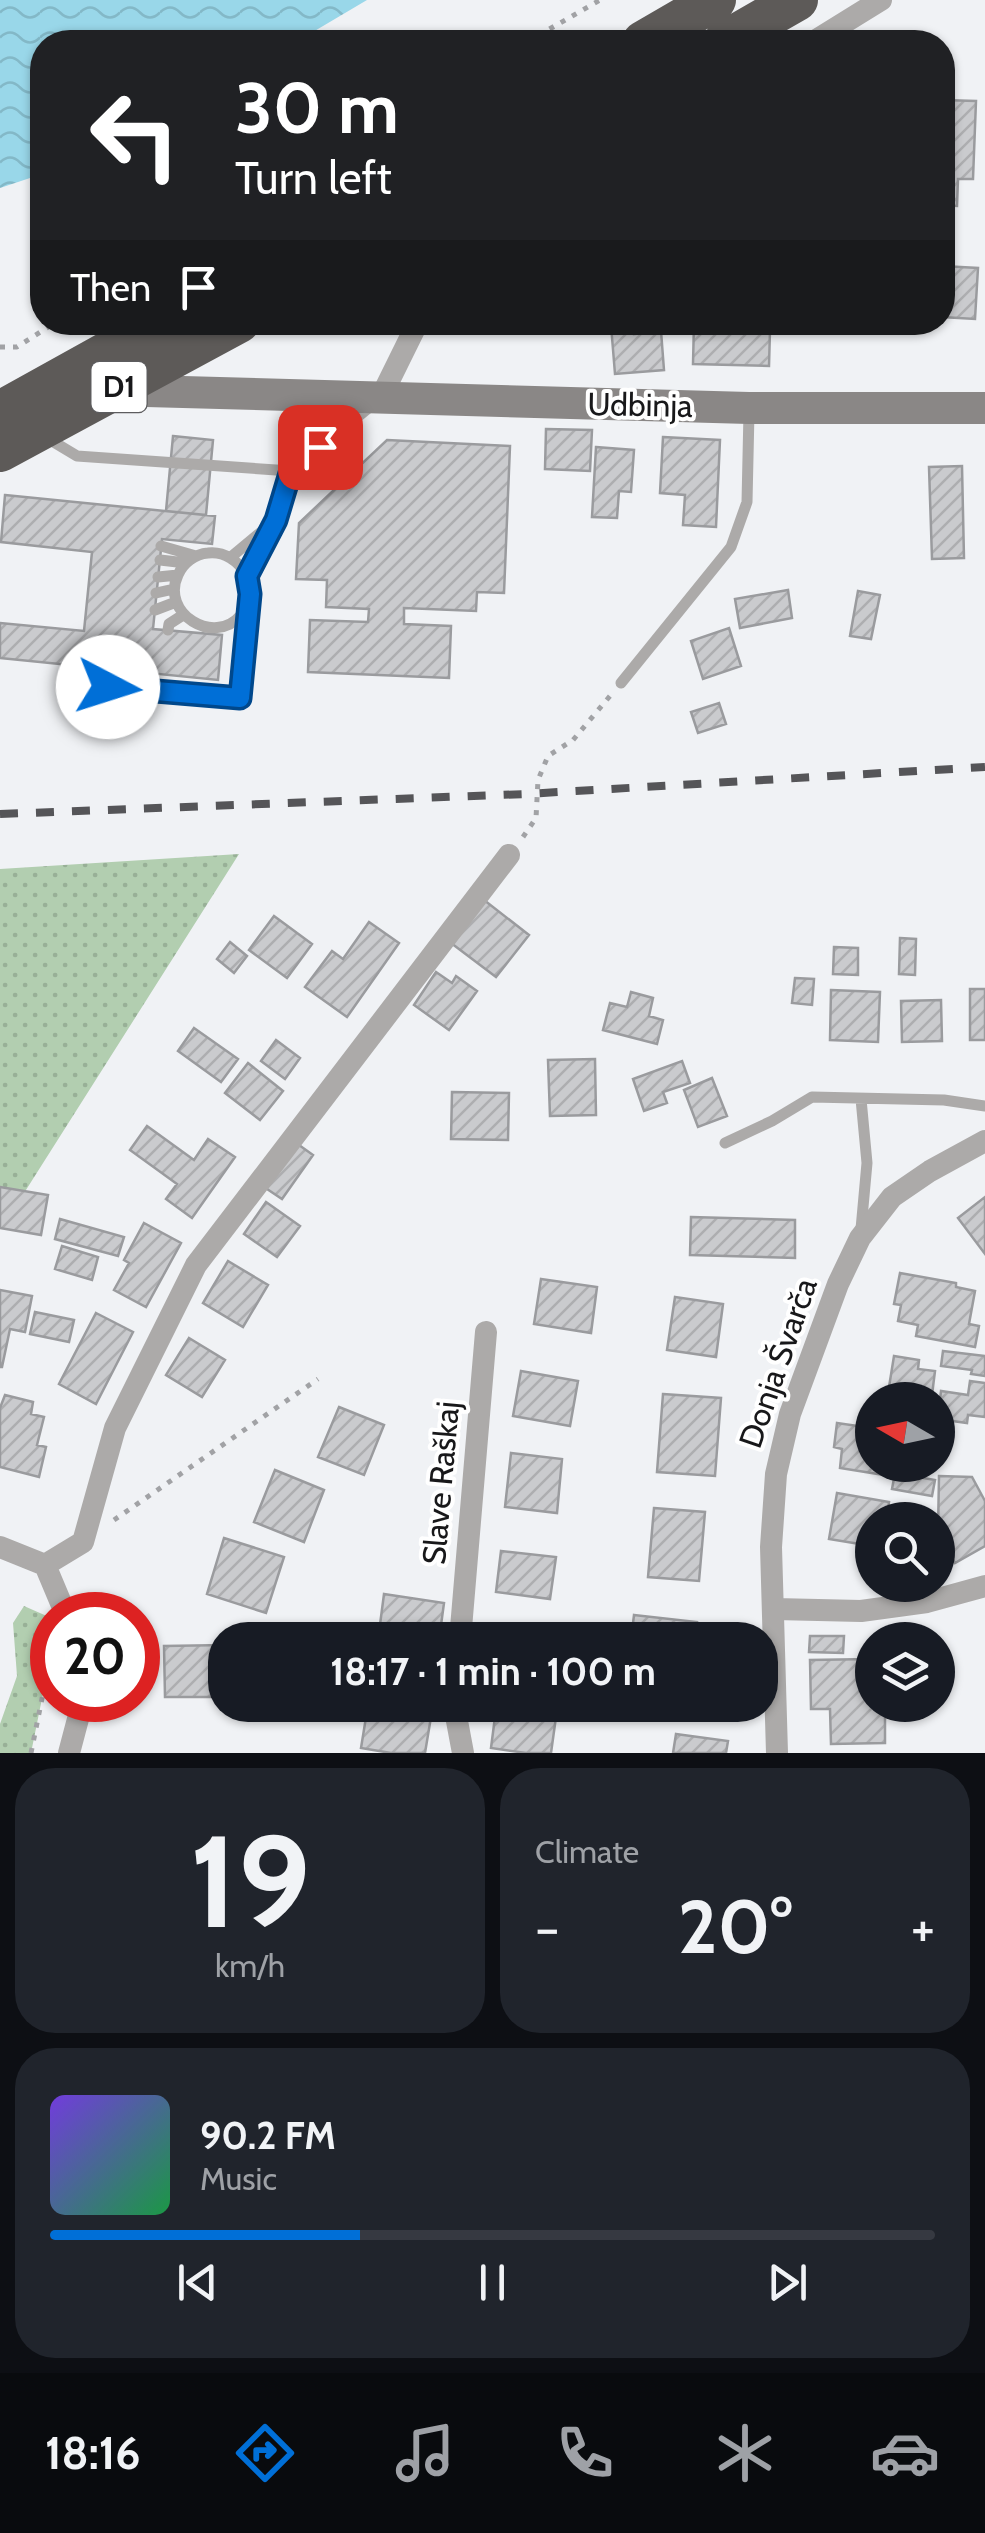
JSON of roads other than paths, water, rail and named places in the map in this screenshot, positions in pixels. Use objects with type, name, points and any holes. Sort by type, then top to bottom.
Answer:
[{"type":"highway","points":[[664,30],[715,0]]},
{"type":"highway","points":[[745,30],[797,0]]},
{"type":"highway","name":"D1","points":[[0,412],[139,335]]},
{"type":"highway","name":"D1","points":[[0,451],[215,335]]},
{"type":"main road","name":"Udbinja","points":[[0,387],[749,408],[985,408]]},
{"type":"street","points":[[833,30],[881,0]]},
{"type":"street","points":[[380,399],[412,335]]},
{"type":"street","points":[[45,1565],[83,1542],[115,1428],[196,1265],[509,855]]},
{"type":"street","points":[[860,1238],[892,1197],[985,1141]]},
{"type":"street","name":"Donja Švarča","points":[[777,1753],[772,1546],[776,1474],[790,1414],[812,1348],[860,1238]]},
{"type":"street","name":"Slave Raškaj","points":[[462,1622],[486,1332]]},
{"type":"street","points":[[0,1547],[45,1565]]},
{"type":"street","points":[[45,1565],[52,1592]]},
{"type":"street","points":[[774,1609],[860,1611],[927,1602],[985,1586]]},
{"type":"street","points":[[69,1753],[77,1722]]},
{"type":"street","points":[[457,1722],[463,1753]]},
{"type":"lane","points":[[247,576],[276,520],[291,470],[380,399]]},
{"type":"lane","points":[[621,683],[731,547],[747,502],[749,408]]},
{"type":"lane","points":[[0,412],[77,456],[291,470]]},
{"type":"lane","points":[[231,557],[276,520]]},
{"type":"lane","points":[[108,669],[108,687],[240,698],[250,594],[247,576],[231,557],[212,552],[191,560],[178,575],[175,595],[182,614],[194,628],[216,632],[243,614],[250,594]]},
{"type":"lane","points":[[160,553],[191,560]]},
{"type":"lane","points":[[158,576],[178,575]]},
{"type":"lane","points":[[156,593],[175,595]]},
{"type":"lane","points":[[155,610],[175,595]]},
{"type":"lane","points":[[168,630],[169,624],[182,614]]},
{"type":"lane","points":[[162,691],[164,674]]},
{"type":"lane","points":[[188,694],[189,677]]},
{"type":"lane","points":[[210,696],[212,679]]},
{"type":"lane","points":[[725,1142],[812,1097],[944,1100],[985,1106]]},
{"type":"lane","points":[[860,1238],[867,1163],[861,1099]]},
{"type":"water","points":[[0,0],[367,0],[316,30],[30,30],[30,178],[0,188]]},
{"type":"railway","points":[[0,814],[525,794],[985,767]]}]
